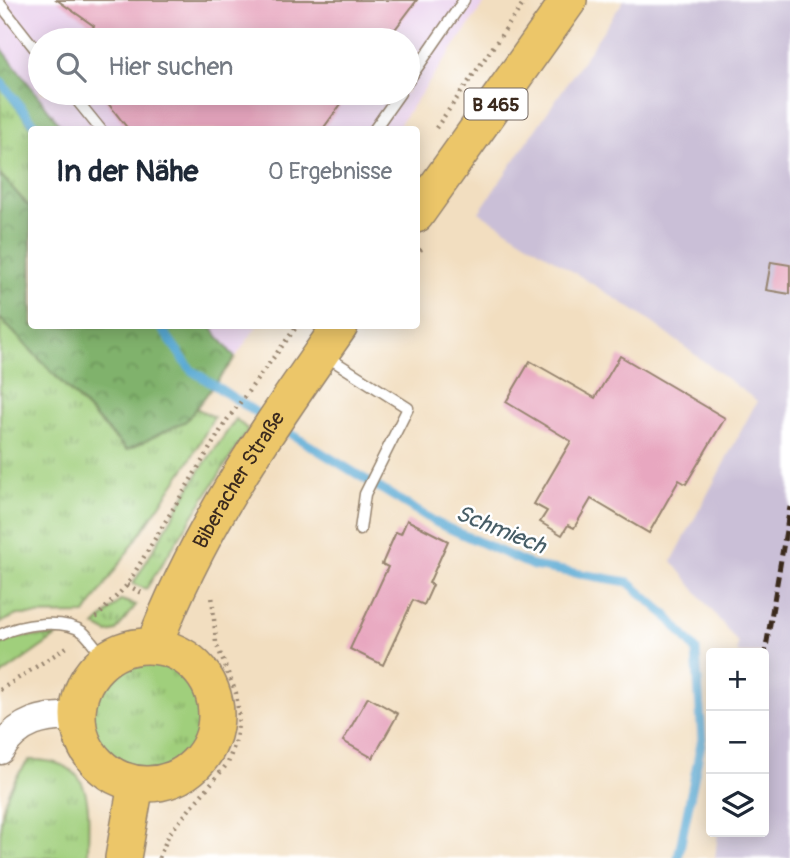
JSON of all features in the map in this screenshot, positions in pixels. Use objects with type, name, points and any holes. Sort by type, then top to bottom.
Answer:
[{"type":"main road","name":"B 465","points":[[420,209],[569,0]]},
{"type":"main road","name":"Biberacher Straße","points":[[154,645],[201,536],[256,448],[330,339]]},
{"type":"main road","points":[[154,645],[178,653],[197,667],[211,688],[217,712],[213,736],[202,758],[184,774],[161,783],[136,784],[113,776],[95,761],[82,741],[77,717],[79,695],[89,675],[105,659],[128,647],[154,645]]},
{"type":"main road","points":[[123,858],[136,784]]},
{"type":"street","points":[[0,750],[8,738],[34,719],[77,717]]},
{"type":"lane","points":[[420,64],[464,0]]},
{"type":"lane","points":[[0,4],[28,40]]},
{"type":"lane","points":[[81,105],[98,126]]},
{"type":"lane","points":[[377,126],[392,105]]},
{"type":"lane","points":[[330,339],[408,408],[365,494],[360,530]]},
{"type":"lane","points":[[0,635],[12,629],[63,624],[83,632],[105,659]]},
{"type":"path","points":[[432,133],[526,0]]},
{"type":"path","points":[[0,690],[66,649],[127,585],[227,421],[295,329]]},
{"type":"path","points":[[159,858],[169,834],[228,763],[236,740],[239,716],[236,693],[216,643],[212,618]]},
{"type":"shaded area","points":[[0,0],[487,0],[420,95],[420,28],[28,28],[28,83],[0,46]]},
{"type":"shaded area","points":[[624,0],[790,0],[790,858],[715,858],[717,837],[769,837],[769,648],[738,648],[738,643],[672,561],[757,401],[646,318],[479,212]]},
{"type":"shaded area","points":[[45,105],[413,105],[398,126],[61,126]]},
{"type":"shaded area","points":[[212,329],[255,329],[235,358]]},
{"type":"green space","points":[[0,46],[28,83],[28,105],[45,105],[61,126],[31,126],[0,86]]},
{"type":"green space","points":[[0,86],[31,126],[28,126],[28,206],[0,174]]},
{"type":"green space","points":[[0,174],[28,206],[28,329],[212,329],[235,358],[186,421],[127,450],[0,318]]},
{"type":"green space","points":[[0,318],[126,450],[186,421],[196,408],[214,417],[189,462],[85,614],[17,615],[0,623]]},
{"type":"green space","points":[[236,419],[248,430],[146,589],[133,584],[200,470]]},
{"type":"green space","points":[[121,600],[136,605],[116,631],[108,633],[95,626]]},
{"type":"green space","points":[[57,636],[0,676],[0,645],[15,637]]},
{"type":"green space","points":[[147,661],[168,665],[186,677],[198,695],[202,716],[198,737],[186,755],[168,767],[147,771],[126,767],[108,755],[96,737],[92,716],[96,695],[108,677],[126,665]]},
{"type":"green space","points":[[29,760],[51,762],[67,768],[78,777],[88,804],[88,858],[0,858],[0,828],[4,805],[12,784]]},
{"type":"building","points":[[57,0],[417,0],[396,28],[92,28],[94,26]]},
{"type":"building","points":[[109,105],[340,105],[325,126],[126,126]]},
{"type":"building","points":[[771,262],[790,265],[790,294],[766,290]]},
{"type":"building","points":[[620,356],[725,418],[686,484],[679,480],[649,533],[591,499],[574,528],[568,525],[562,535],[540,522],[547,511],[534,504],[571,441],[506,402],[530,361],[595,398]]},
{"type":"building","points":[[407,520],[448,541],[429,583],[433,585],[424,605],[413,600],[383,665],[350,649],[388,567],[382,564],[396,532],[401,534]]},
{"type":"building","points":[[368,697],[398,714],[373,758],[343,741]]},
{"type":"waterway","name":"Schmiech","points":[[0,81],[36,126]]},
{"type":"waterway","name":"Schmiech","points":[[162,329],[191,370],[266,419]]},
{"type":"waterway","name":"Schmiech","points":[[278,426],[437,523],[533,566],[628,582],[666,615],[696,650],[702,739],[678,858]]},
{"type":"railway","points":[[766,648],[790,507]]}]
